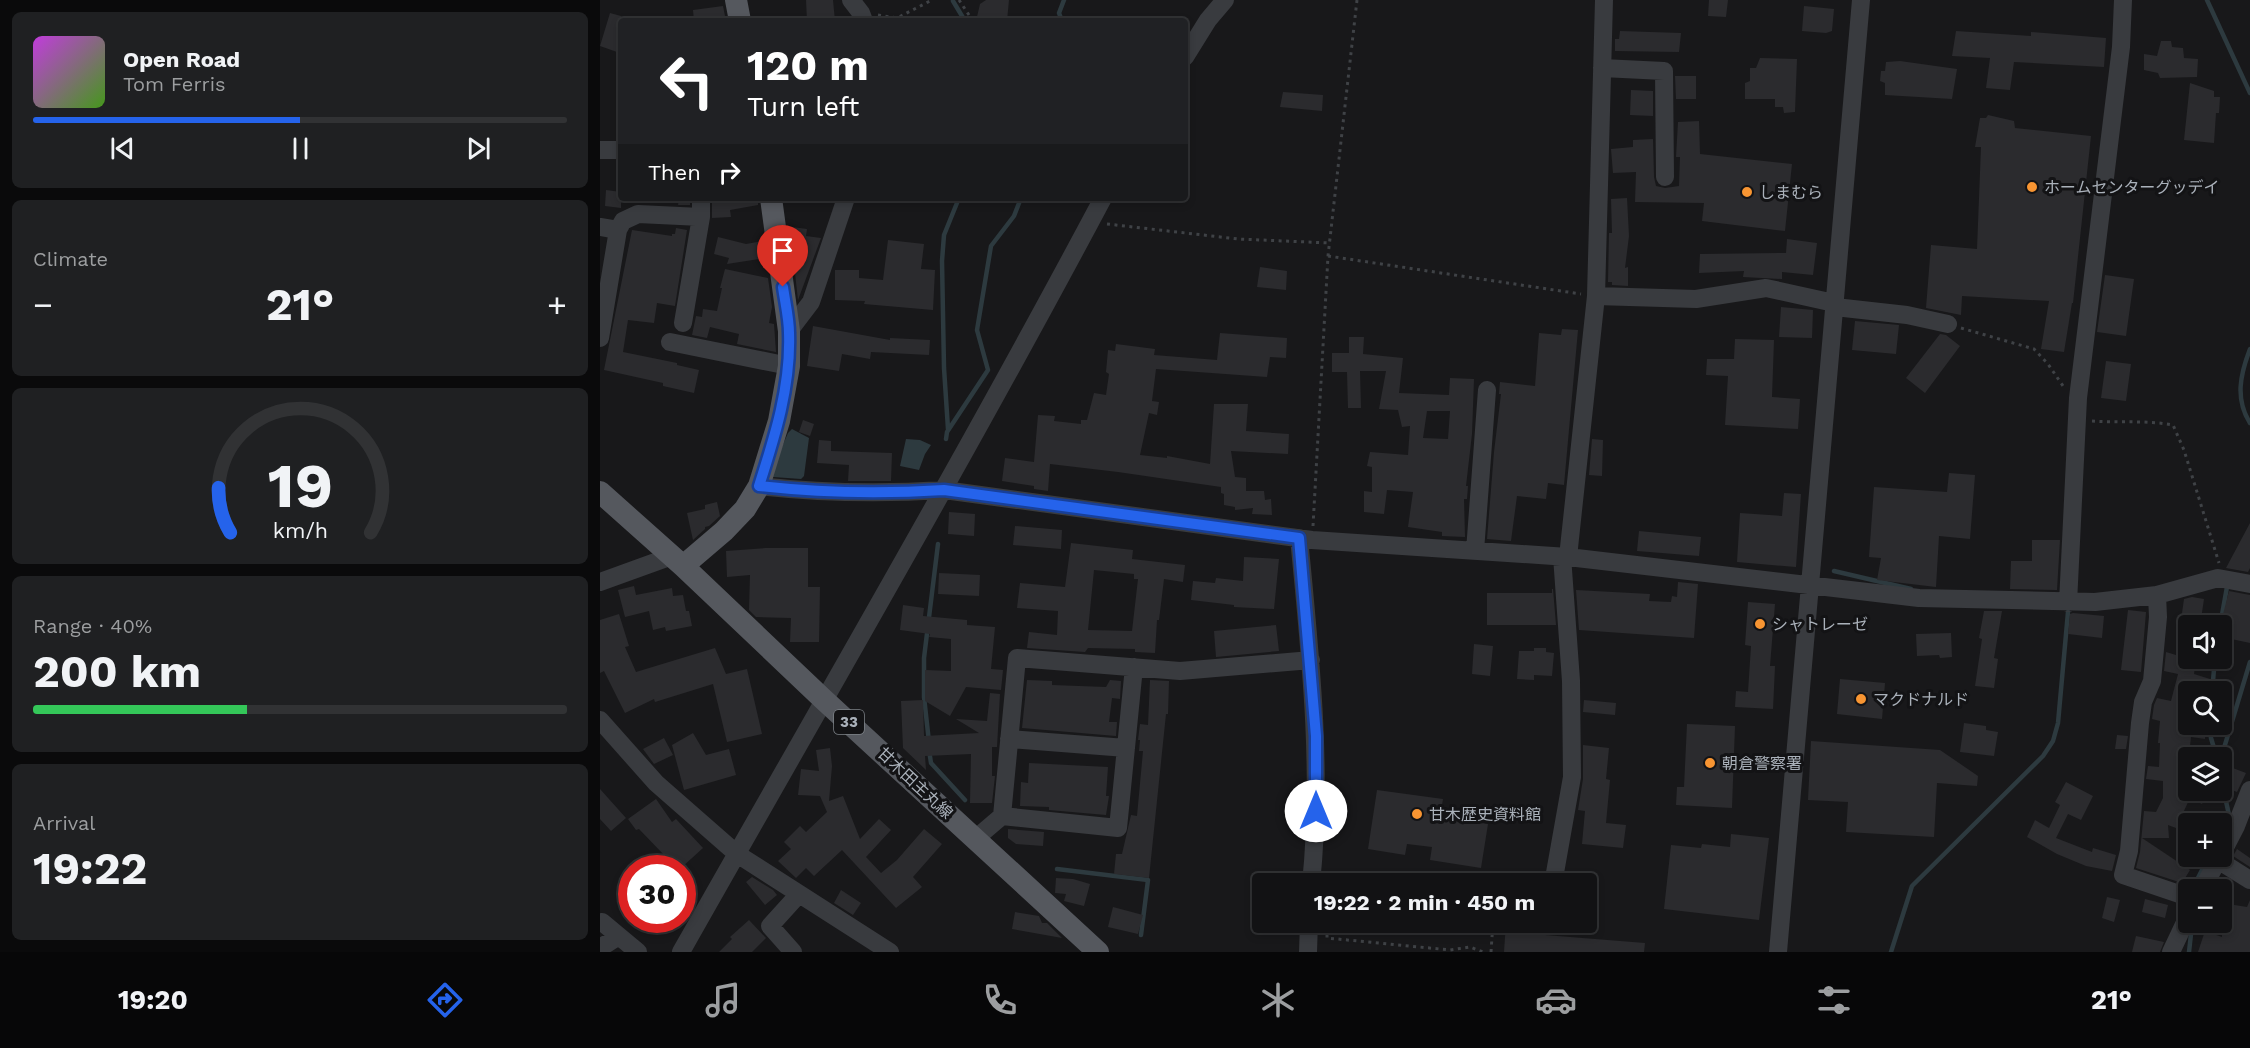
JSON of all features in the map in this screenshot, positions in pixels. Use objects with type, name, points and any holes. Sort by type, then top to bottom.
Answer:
[{"type":"main road","points":[[736,0],[739,18]]},
{"type":"main road","points":[[677,561],[724,531],[745,509],[759,486],[779,421],[789,366],[789,331],[771,201]]},
{"type":"main road","name":"甘木田主丸線","points":[[600,492],[1098,952]]},
{"type":"street","points":[[1188,52],[1208,20],[1225,0]]},
{"type":"street","points":[[1555,873],[1572,777],[1571,681],[1565,557],[1596,296],[1604,0]]},
{"type":"street","points":[[1778,952],[1861,0]]},
{"type":"street","points":[[2068,603],[2078,399],[2121,46],[2123,0]]},
{"type":"street","points":[[1602,68],[1664,71],[1665,177]]},
{"type":"street","points":[[600,150],[618,150]]},
{"type":"street","points":[[683,323],[701,217],[701,201]]},
{"type":"street","points":[[789,331],[811,302],[845,201]]},
{"type":"street","points":[[681,952],[944,490],[1102,201]]},
{"type":"street","points":[[600,338],[609,228],[638,214],[701,217]]},
{"type":"street","points":[[1596,296],[1696,299],[1766,288],[1835,304],[1948,324]]},
{"type":"street","points":[[670,342],[789,366]]},
{"type":"street","points":[[1475,551],[1487,390]]},
{"type":"street","points":[[759,486],[800,491],[944,490],[1306,539],[1565,557],[1919,598],[2068,603],[2157,595],[2218,578],[2250,584]]},
{"type":"street","points":[[1306,539],[1316,746],[1315,845],[1312,873]]},
{"type":"street","points":[[600,582],[677,561]]},
{"type":"street","points":[[2157,595],[2158,617],[2152,681],[2143,702],[2129,851],[2123,875],[2178,894]]},
{"type":"street","points":[[975,839],[1002,816],[1017,658],[1180,671],[1311,660]]},
{"type":"street","points":[[1002,816],[1118,828],[1134,667]]},
{"type":"street","points":[[600,720],[656,783],[736,854],[890,952]]},
{"type":"street","points":[[1009,739],[1126,748]]},
{"type":"street","points":[[2232,834],[2250,790]]},
{"type":"street","points":[[2232,866],[2250,880]]},
{"type":"street","points":[[788,950],[770,926],[799,894]]},
{"type":"street","points":[[602,922],[638,952]]},
{"type":"street","points":[[1308,952],[1309,933]]},
{"type":"street","points":[[2171,952],[2180,933]]},
{"type":"street","points":[[600,948],[619,936]]},
{"type":"path","points":[[859,12],[897,18],[932,0]]},
{"type":"path","points":[[958,0],[971,18]]},
{"type":"path","points":[[1306,539],[1329,243],[1357,0]]},
{"type":"path","points":[[1091,222],[1238,239],[1329,243]]},
{"type":"path","points":[[1328,256],[1596,296]]},
{"type":"path","points":[[1948,324],[2034,349],[2048,364],[2062,385],[2078,399]]},
{"type":"path","points":[[2077,418],[2114,423],[2156,422],[2173,425],[2184,450],[2224,579]]},
{"type":"path","points":[[1327,933],[1327,938],[1450,950],[1470,947],[1483,952]]},
{"type":"path","points":[[1491,952],[1492,933]]},
{"type":"shaded area","points":[[792,429],[809,438],[804,476],[801,479],[773,477],[771,472],[788,433]]},
{"type":"shaded area","points":[[906,439],[920,440],[931,445],[919,470],[900,466]]},
{"type":"building","points":[[806,0],[833,0],[835,18],[807,18]]},
{"type":"building","points":[[986,0],[1009,0],[1007,18],[977,18],[980,4]]},
{"type":"building","points":[[1709,0],[1728,0],[1726,17],[1708,16]]},
{"type":"building","points":[[723,6],[725,18],[694,18],[693,10]]},
{"type":"building","points":[[1804,6],[1834,9],[1832,31],[1826,33],[1802,31]]},
{"type":"building","points":[[610,13],[621,16],[618,18],[617,52],[600,46]]},
{"type":"building","points":[[1620,31],[1681,33],[1679,52],[1615,51],[1615,39],[1619,39]]},
{"type":"building","points":[[1956,31],[2031,36],[2031,32],[2106,38],[2104,67],[2014,62],[2010,90],[1986,88],[1990,58],[1952,56]]},
{"type":"building","points":[[2161,41],[2171,41],[2172,47],[2183,48],[2184,58],[2198,59],[2197,77],[2160,78],[2158,73],[2144,70],[2144,54],[2157,56]]},
{"type":"building","points":[[1760,58],[1797,59],[1795,112],[1784,113],[1783,107],[1775,107],[1775,99],[1745,99],[1745,83],[1750,81],[1750,68],[1756,68]]},
{"type":"building","points":[[1900,61],[1957,69],[1952,99],[1885,95],[1885,83],[1880,81],[1881,71],[1885,71],[1886,62]]},
{"type":"building","points":[[1675,76],[1696,76],[1696,99],[1676,99]]},
{"type":"building","points":[[2190,83],[2214,91],[2214,97],[2220,97],[2219,113],[2216,113],[2214,143],[2184,140]]},
{"type":"building","points":[[1631,90],[1653,91],[1653,116],[1630,115]]},
{"type":"building","points":[[1283,92],[1323,95],[1322,111],[1280,107]]},
{"type":"building","name":"ホームセンターグッデイ","points":[[1988,115],[2014,121],[2015,128],[2091,136],[2073,303],[2064,352],[2041,349],[2049,301],[1962,296],[1961,315],[1926,308],[1931,245],[1977,249],[1981,147],[1975,147],[1980,118],[1986,118]]},
{"type":"building","points":[[1699,121],[1700,154],[1792,164],[1785,231],[1702,221],[1704,203],[1635,202],[1636,172],[1613,173],[1611,149],[1633,147],[1633,140],[1653,139],[1656,186],[1665,188],[1679,186],[1680,157],[1676,157],[1678,122]]},
{"type":"building","points":[[606,190],[618,192],[621,208],[605,206]]},
{"type":"building","points":[[1627,198],[1629,236],[1625,268],[1628,267],[1628,286],[1612,285],[1612,282],[1608,282],[1609,233],[1612,233],[1611,199]]},
{"type":"building","points":[[679,201],[690,201],[690,205],[678,205]]},
{"type":"building","points":[[712,201],[758,201],[758,205],[730,210],[731,217],[712,218]]},
{"type":"building","points":[[792,227],[807,229],[806,236],[821,238],[798,300],[795,254],[792,254],[790,239]]},
{"type":"building","points":[[676,228],[687,230],[675,306],[657,303],[654,323],[628,320],[623,352],[699,370],[694,393],[663,386],[663,383],[604,370],[632,230],[672,236]]},
{"type":"building","points":[[718,237],[746,244],[763,241],[766,258],[727,264],[729,258],[714,254]]},
{"type":"building","points":[[1787,239],[1817,243],[1813,275],[1782,272],[1782,279],[1743,277],[1744,271],[1699,273],[1700,254],[1786,253]]},
{"type":"building","points":[[888,240],[924,244],[921,269],[935,270],[933,310],[864,304],[865,301],[835,300],[835,270],[859,270],[859,278],[883,280]]},
{"type":"building","points":[[1260,267],[1287,271],[1286,290],[1257,287]]},
{"type":"building","points":[[725,269],[768,278],[772,307],[769,323],[774,324],[776,352],[737,344],[739,334],[710,327],[707,338],[692,335],[696,316],[702,317],[703,309],[717,311]]},
{"type":"building","points":[[2105,275],[2134,279],[2126,336],[2097,332]]},
{"type":"building","points":[[1781,307],[1813,310],[1812,338],[1779,337]]},
{"type":"building","points":[[1855,321],[1899,325],[1896,354],[1852,350]]},
{"type":"building","points":[[813,326],[890,340],[890,338],[930,340],[929,355],[871,352],[870,359],[842,354],[839,371],[807,366]]},
{"type":"building","points":[[1562,329],[1578,330],[1564,485],[1548,483],[1546,499],[1517,496],[1511,541],[1487,539],[1501,394],[1499,394],[1500,382],[1535,386],[1539,333],[1561,335]]},
{"type":"building","points":[[1220,333],[1287,338],[1286,358],[1270,357],[1267,377],[1156,369],[1152,401],[1159,402],[1157,415],[1149,413],[1140,455],[1167,458],[1167,456],[1210,464],[1214,404],[1248,404],[1246,431],[1289,434],[1288,454],[1231,451],[1235,477],[1246,478],[1246,491],[1264,491],[1265,500],[1271,499],[1272,515],[1252,514],[1253,508],[1235,510],[1235,507],[1224,505],[1224,494],[1221,493],[1221,487],[1118,472],[1050,464],[1048,491],[1034,489],[1034,486],[1002,481],[1005,458],[1034,462],[1038,415],[1055,416],[1054,421],[1081,424],[1081,420],[1087,420],[1094,393],[1106,395],[1109,374],[1106,372],[1108,350],[1115,351],[1116,344],[1155,349],[1154,355],[1217,360]]},
{"type":"building","points":[[1940,334],[1946,335],[1960,346],[1925,393],[1906,378]]},
{"type":"building","points":[[1349,337],[1364,337],[1363,354],[1403,358],[1399,393],[1449,395],[1450,378],[1474,379],[1467,499],[1464,499],[1465,537],[1442,536],[1442,532],[1408,527],[1413,492],[1387,490],[1384,514],[1364,512],[1364,491],[1372,492],[1372,467],[1367,466],[1370,452],[1408,455],[1410,426],[1402,427],[1398,410],[1379,409],[1386,371],[1360,371],[1361,408],[1348,408],[1347,372],[1332,372],[1332,353],[1349,353]],"holes":[[[1427,411],[1450,411],[1448,439],[1423,438]]]},
{"type":"building","points":[[1735,339],[1774,340],[1772,397],[1800,399],[1798,429],[1725,425],[1728,376],[1706,375],[1707,359],[1734,359]]},
{"type":"building","points":[[2106,361],[2131,364],[2126,401],[2101,398]]},
{"type":"building","points":[[803,420],[814,424],[810,436],[799,432]]},
{"type":"building","points":[[1592,439],[1603,440],[1602,476],[1589,475]]},
{"type":"building","points":[[819,440],[831,441],[831,451],[892,453],[891,481],[848,481],[849,465],[817,463]]},
{"type":"building","points":[[1949,473],[1975,475],[1970,539],[1939,536],[1936,587],[1877,580],[1881,558],[1869,557],[1874,487],[1947,492]]},
{"type":"building","points":[[1784,493],[1801,494],[1796,567],[1737,562],[1740,513],[1782,516]]},
{"type":"building","points":[[717,502],[720,516],[693,540],[687,513],[705,509],[705,505]]},
{"type":"building","points":[[949,512],[975,514],[974,536],[948,534]]},
{"type":"building","points":[[2250,523],[2250,568],[2248,572],[2226,568]]},
{"type":"building","points":[[1015,526],[1062,530],[1061,549],[1013,545]]},
{"type":"building","points":[[1639,531],[1701,537],[1699,556],[1637,551]]},
{"type":"building","points":[[2032,540],[2060,540],[2057,590],[2010,589],[2011,561],[2032,561]]},
{"type":"building","points":[[1071,543],[1133,550],[1132,559],[1185,565],[1183,582],[1164,579],[1159,620],[1157,620],[1155,653],[1135,652],[1135,649],[1088,648],[1085,652],[1027,648],[1029,632],[1057,635],[1058,611],[1017,608],[1020,583],[1065,587]],"holes":[[[1094,570],[1134,574],[1134,579],[1138,579],[1132,631],[1088,630]]]},
{"type":"building","points":[[808,548],[808,587],[820,587],[819,642],[790,642],[791,618],[756,617],[749,610],[750,575],[727,577],[726,551]]},
{"type":"building","points":[[1244,557],[1279,559],[1274,609],[1234,607],[1234,605],[1191,600],[1193,581],[1215,583],[1216,578],[1243,581]]},
{"type":"building","points":[[939,573],[980,575],[979,596],[938,594]]},
{"type":"building","points":[[1678,582],[1698,584],[1694,638],[1579,630],[1576,590],[1650,594],[1649,601],[1671,602],[1672,596],[1677,597]]},
{"type":"building","points":[[634,586],[636,595],[672,588],[673,596],[683,595],[692,626],[666,631],[665,627],[653,630],[649,611],[625,617],[618,590]]},
{"type":"building","points":[[1552,589],[1556,625],[1487,625],[1487,593],[1552,593]]},
{"type":"building","points":[[2229,591],[2250,595],[2250,643],[2232,639],[2232,615],[2223,615]]},
{"type":"building","points":[[2192,597],[2204,599],[2202,615],[2182,615],[2184,599]]},
{"type":"building","points":[[1748,602],[1775,604],[1770,666],[1775,666],[1773,709],[1735,707],[1736,691],[1748,692],[1751,646],[1745,645]]},
{"type":"building","points":[[903,605],[924,608],[923,616],[967,620],[967,625],[995,627],[991,669],[1003,670],[1001,690],[966,687],[950,716],[925,701],[925,670],[951,671],[951,639],[929,637],[930,634],[900,630]]},
{"type":"building","points":[[2128,610],[2146,612],[2141,672],[2121,670]]},
{"type":"building","points":[[1984,611],[2002,611],[1994,658],[1998,659],[1994,688],[1975,686]]},
{"type":"building","points":[[619,614],[629,646],[625,647],[636,672],[715,648],[726,674],[747,669],[762,734],[727,742],[713,684],[655,702],[654,699],[625,713],[604,671],[600,673],[600,620]]},
{"type":"building","points":[[2070,614],[2104,616],[2102,638],[2068,634]]},
{"type":"building","points":[[1276,625],[1279,651],[1216,657],[1214,631]]},
{"type":"building","points":[[1951,633],[1952,657],[1917,656],[1916,634]]},
{"type":"building","points":[[2178,641],[2178,669],[2195,669],[2194,674],[2210,679],[2210,681],[2178,681],[2178,735],[2205,735],[2205,739],[2191,737],[2190,746],[2178,747],[2178,801],[2189,801],[2183,813],[2178,813],[2176,828],[2168,825],[2169,838],[2142,838],[2178,862],[2178,867],[2186,867],[2190,870],[2184,879],[2178,879],[2178,882],[2136,868],[2144,811],[2156,812],[2163,798],[2163,781],[2146,779],[2148,766],[2159,767],[2160,721],[2152,719],[2154,705],[2157,698],[2171,701],[2178,674],[2164,671],[2166,652],[2176,655]]},
{"type":"building","points":[[1474,644],[1493,646],[1490,676],[1472,674]]},
{"type":"building","points":[[1534,648],[1546,648],[1546,652],[1554,653],[1552,676],[1534,675],[1534,680],[1517,679],[1519,651],[1534,651]]},
{"type":"building","name":"マクドナルド","points":[[1840,679],[1885,683],[1882,719],[1837,714]]},
{"type":"building","points":[[1027,680],[1052,681],[1052,685],[1106,687],[1110,680],[1121,681],[1120,699],[1112,698],[1109,722],[1117,722],[1116,736],[1022,728]]},
{"type":"building","points":[[1150,680],[1169,681],[1168,714],[1166,714],[1149,878],[1114,874],[1116,854],[1122,854],[1131,815],[1137,816],[1143,751],[1139,751],[1140,740],[1138,740],[1140,724],[1148,725]]},
{"type":"building","points":[[990,693],[1000,694],[997,747],[992,747],[992,776],[995,776],[992,803],[970,803],[971,754],[925,756],[926,770],[903,748],[901,701],[923,700],[924,736],[979,733],[956,719],[987,721]]},
{"type":"building","points":[[1584,700],[1616,703],[1615,715],[1583,712]]},
{"type":"building","points":[[1964,723],[1986,726],[1986,730],[1998,732],[1994,756],[1960,752]]},
{"type":"building","points":[[1687,724],[1735,726],[1732,808],[1676,805],[1677,787],[1684,787]]},
{"type":"building","points":[[693,733],[706,755],[729,749],[736,775],[684,790],[672,745]]},
{"type":"building","points":[[2117,735],[2128,736],[2126,749],[2115,749]]},
{"type":"building","points":[[664,738],[673,755],[654,764],[643,749]]},
{"type":"building","points":[[1811,741],[1940,750],[1978,776],[1977,786],[1937,783],[1934,837],[1846,832],[1848,802],[1808,800]]},
{"type":"building","points":[[1583,745],[1609,748],[1606,779],[1610,780],[1606,823],[1626,825],[1623,848],[1582,844],[1585,811],[1578,810],[1583,779]]},
{"type":"building","points":[[830,748],[832,766],[829,801],[843,796],[860,839],[879,819],[891,830],[866,857],[881,873],[897,860],[924,829],[942,844],[913,877],[922,887],[896,908],[842,850],[814,876],[806,868],[796,878],[778,861],[791,849],[784,842],[800,826],[806,832],[827,812],[820,796],[798,795],[801,769],[819,771],[816,750]]},
{"type":"building","points":[[1029,763],[1108,767],[1106,796],[1109,796],[1106,815],[1049,810],[1049,807],[1020,806],[1021,782],[1028,783]]},
{"type":"building","points":[[2232,768],[2246,773],[2237,792],[2232,790]]},
{"type":"building","points":[[2066,782],[2093,796],[2081,820],[2068,814],[2056,838],[2092,852],[2093,848],[2116,855],[2112,871],[2086,866],[2057,854],[2027,837],[2035,820],[2049,828],[2060,805],[2055,802]]},
{"type":"building","points":[[600,789],[626,818],[611,831],[600,819]]},
{"type":"building","points":[[1377,790],[1443,799],[1440,817],[1488,824],[1481,868],[1430,860],[1432,847],[1407,844],[1405,855],[1368,849]]},
{"type":"building","points":[[656,799],[672,822],[676,819],[703,848],[695,855],[664,855],[639,829],[636,830],[628,819]]},
{"type":"building","points":[[1008,829],[1044,832],[1043,846],[1016,844],[1008,838]]},
{"type":"building","points":[[1731,834],[1769,838],[1759,920],[1664,909],[1671,845],[1701,848],[1702,844],[1730,847]]},
{"type":"building","points":[[2237,849],[2250,858],[2250,867],[2233,856]]},
{"type":"building","points":[[752,877],[777,895],[765,905],[746,882]]},
{"type":"building","points":[[1056,878],[1073,879],[1090,884],[1084,906],[1064,901],[1066,894],[1055,893]]},
{"type":"building","points":[[841,890],[861,903],[853,915],[834,903]]},
{"type":"building","points":[[2107,897],[2120,900],[2114,922],[2102,918]]},
{"type":"building","points":[[2145,899],[2168,905],[2165,918],[2142,912]]},
{"type":"building","points":[[2250,900],[2250,952],[2198,952],[2204,933],[2222,937],[2222,933],[2232,933],[2232,905],[2247,907]]},
{"type":"building","points":[[1113,907],[1143,915],[1138,934],[1108,927]]},
{"type":"building","points":[[1015,912],[1039,916],[1042,923],[1047,923],[1062,938],[1012,929]]},
{"type":"building","points":[[749,920],[766,938],[752,952],[719,952],[732,939],[730,937]]},
{"type":"building","points":[[1505,933],[1545,933],[1545,935],[1645,943],[1644,952],[1504,952]]},
{"type":"building","points":[[2136,936],[2164,942],[2160,952],[2132,952]]},
{"type":"waterway","points":[[1061,18],[1059,13],[1064,0]]},
{"type":"waterway","points":[[2207,0],[2250,93]]},
{"type":"waterway","points":[[953,1],[963,18]]},
{"type":"waterway","points":[[948,429],[944,368],[942,261],[944,235],[958,201]]},
{"type":"waterway","points":[[946,439],[947,432],[988,370],[977,330],[991,246],[1014,216],[1020,201]]},
{"type":"waterway","points":[[2250,349],[2241,387],[2242,405],[2250,423]]},
{"type":"waterway","points":[[929,742],[924,697],[924,658],[938,544]]},
{"type":"waterway","points":[[1834,571],[1911,589]]},
{"type":"waterway","points":[[2222,615],[2227,587]]},
{"type":"waterway","points":[[1891,952],[1912,886],[2043,756],[2053,741],[2058,723],[2068,612]]},
{"type":"waterway","points":[[2224,747],[2250,662]]},
{"type":"waterway","points":[[2213,681],[2214,669]]},
{"type":"waterway","points":[[2211,735],[2214,747]]},
{"type":"waterway","points":[[929,750],[931,763],[965,800]]},
{"type":"waterway","points":[[2226,801],[2229,813]]},
{"type":"waterway","points":[[2198,879],[2203,868]]},
{"type":"waterway","points":[[1057,869],[1148,880],[1141,935]]},
{"type":"waterway","points":[[2189,952],[2191,933]]},
{"type":"place","name":"ホームセンターグッデイ","points":[[2032,187]]},
{"type":"place","name":"しまむら","points":[[1747,192]]},
{"type":"place","name":"シャトレーゼ","points":[[1760,624]]},
{"type":"place","name":"マクドナルド","points":[[1861,699]]},
{"type":"place","name":"朝倉警察署","points":[[1710,763]]},
{"type":"place","name":"甘木歴史資料館","points":[[1417,814]]},
{"type":"route","points":[[783,287],[789,331],[789,366],[779,421],[759,486],[800,491],[944,490],[1299,538],[1316,736],[1316,811]]}]
